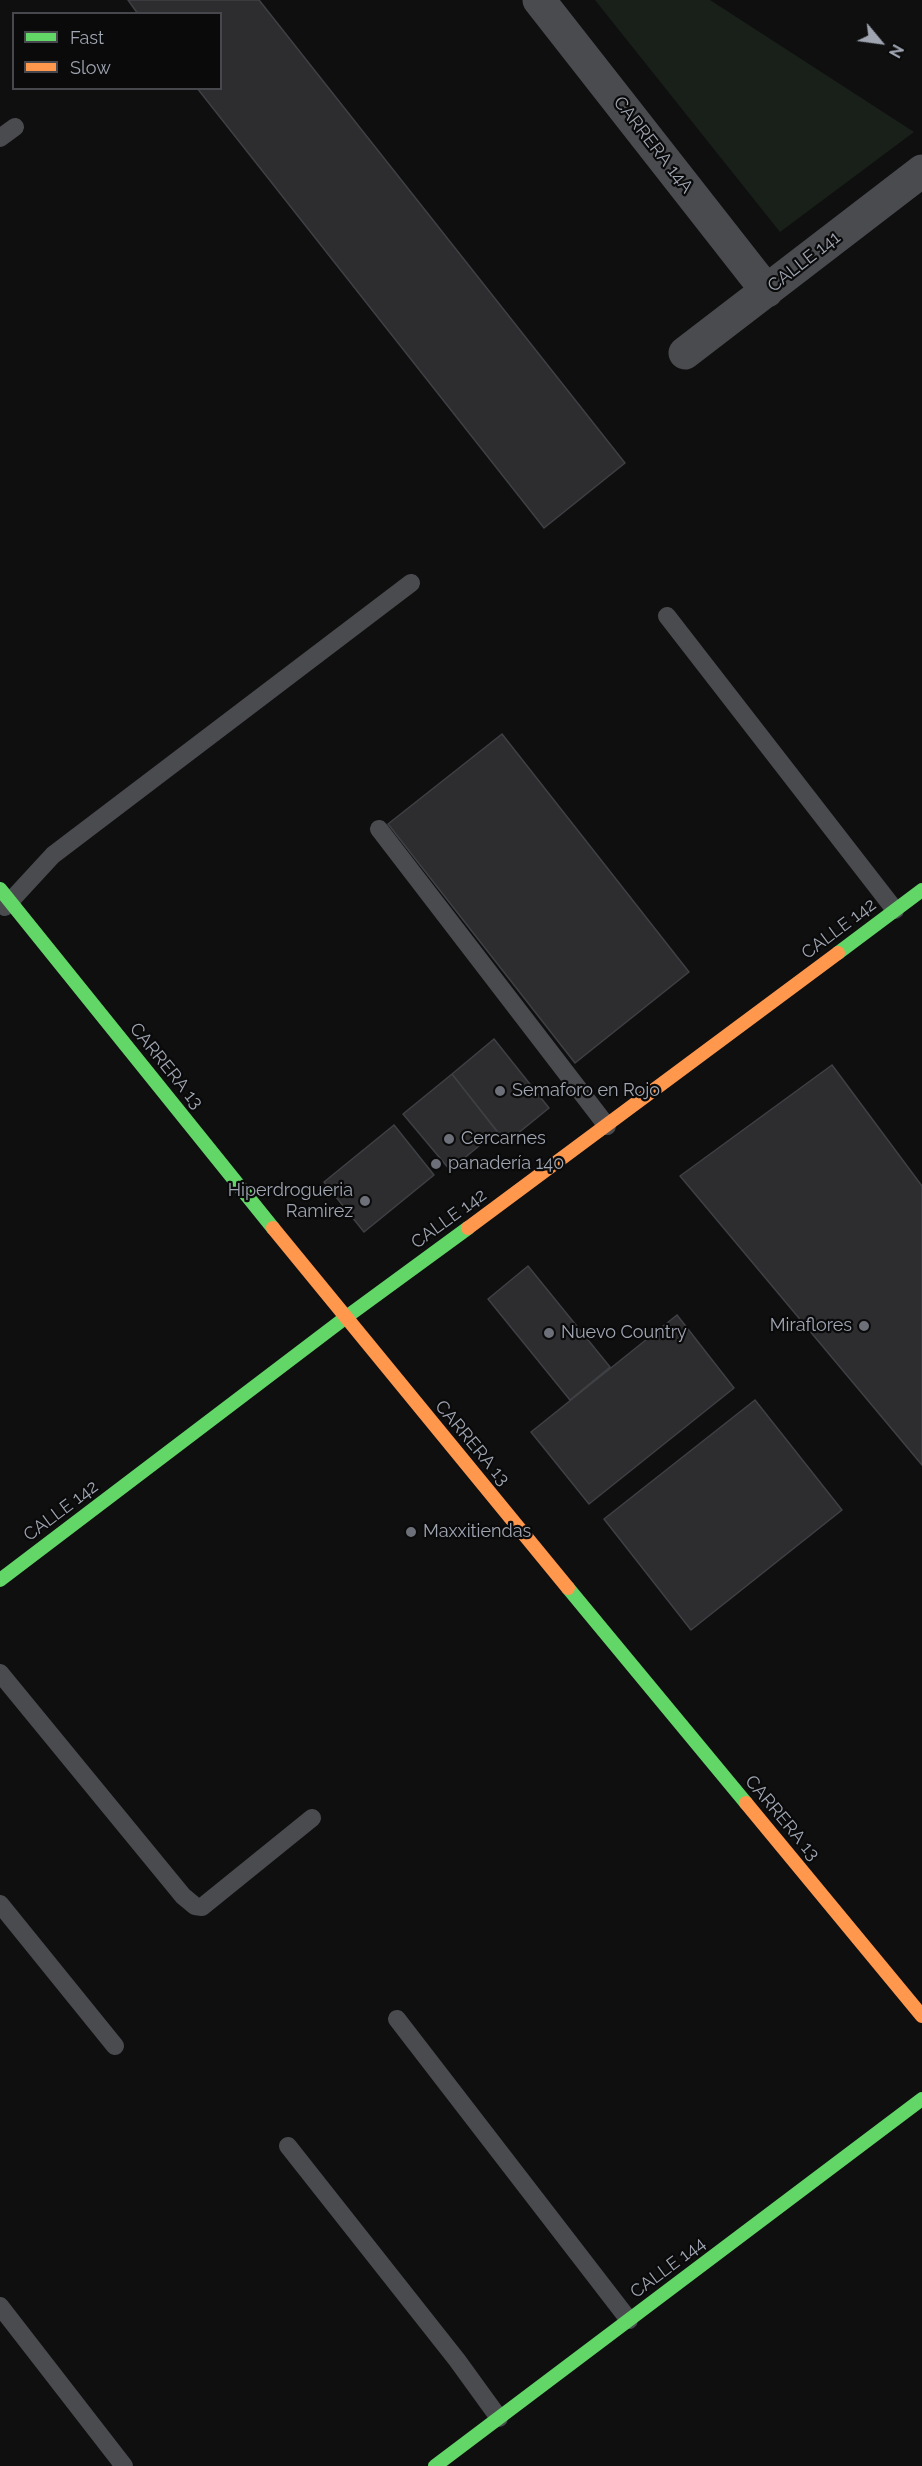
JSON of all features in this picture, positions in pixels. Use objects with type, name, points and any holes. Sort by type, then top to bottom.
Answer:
[{"type":"street","name":"CARRERA 14A","points":[[538,0],[767,291]]},
{"type":"street","name":"CALLE 141","points":[[686,353],[922,171]]},
{"type":"street","name":"CALLE 142","points":[[0,1580],[345,1318],[607,1126],[922,890]]},
{"type":"street","name":"CARRERA 13","points":[[4,901],[922,2016]]},
{"type":"street","name":"CALLE 144","points":[[435,2466],[922,2099]]},
{"type":"lane","points":[[0,138],[15,127]]},
{"type":"lane","points":[[4,901],[53,855],[411,583]]},
{"type":"lane","points":[[667,616],[895,910]]},
{"type":"lane","points":[[379,829],[607,1126]]},
{"type":"lane","points":[[0,1673],[183,1896],[195,1906],[202,1907],[312,1818]]},
{"type":"lane","points":[[0,1904],[115,2046]]},
{"type":"lane","points":[[397,2019],[628,2320]]},
{"type":"lane","points":[[288,2146],[457,2360],[499,2418]]},
{"type":"lane","points":[[0,2306],[124,2466]]},
{"type":"shaded area","points":[[595,0],[710,0],[914,132],[780,232]]},
{"type":"building","points":[[128,0],[259,0],[625,463],[544,528],[199,90],[222,90],[222,12],[137,12]]},
{"type":"building","points":[[502,734],[689,972],[575,1063],[388,824]]},
{"type":"building","name":"Semaforo en Rojo","points":[[494,1039],[549,1108],[506,1143],[452,1074]]},
{"type":"building","name":"Miraflores","points":[[832,1065],[922,1186],[922,1465],[680,1176]]},
{"type":"building","points":[[452,1074],[497,1131],[450,1170],[403,1114]]},
{"type":"building","points":[[394,1125],[434,1175],[364,1232],[324,1182]]},
{"type":"building","name":"Nuevo Country","points":[[528,1266],[610,1367],[570,1400],[488,1299]]},
{"type":"building","points":[[677,1315],[734,1388],[589,1504],[531,1432]]},
{"type":"building","points":[[755,1400],[842,1510],[691,1630],[604,1519]]},
{"type":"traffic: fast","points":[[0,889],[273,1228]]},
{"type":"traffic: fast","points":[[838,953],[922,890]]},
{"type":"traffic: fast","points":[[0,1580],[345,1318],[468,1228]]},
{"type":"traffic: fast","points":[[568,1588],[746,1803]]},
{"type":"traffic: fast","points":[[435,2466],[922,2099]]},
{"type":"traffic: slow","points":[[468,1228],[838,953]]},
{"type":"traffic: slow","points":[[273,1228],[568,1588]]},
{"type":"traffic: slow","points":[[746,1803],[922,2016]]},
{"type":"place","name":"Semaforo en Rojo","points":[[500,1091]]},
{"type":"place","name":"Cercarnes","points":[[449,1139]]},
{"type":"place","name":"panadería 140","points":[[436,1164]]},
{"type":"place","name":"Hiperdrogueria Ramirez","points":[[365,1201]]},
{"type":"place","name":"Miraflores","points":[[864,1326]]},
{"type":"place","name":"Nuevo Country","points":[[549,1333]]},
{"type":"place","name":"Maxxitiendas","points":[[411,1532]]}]
